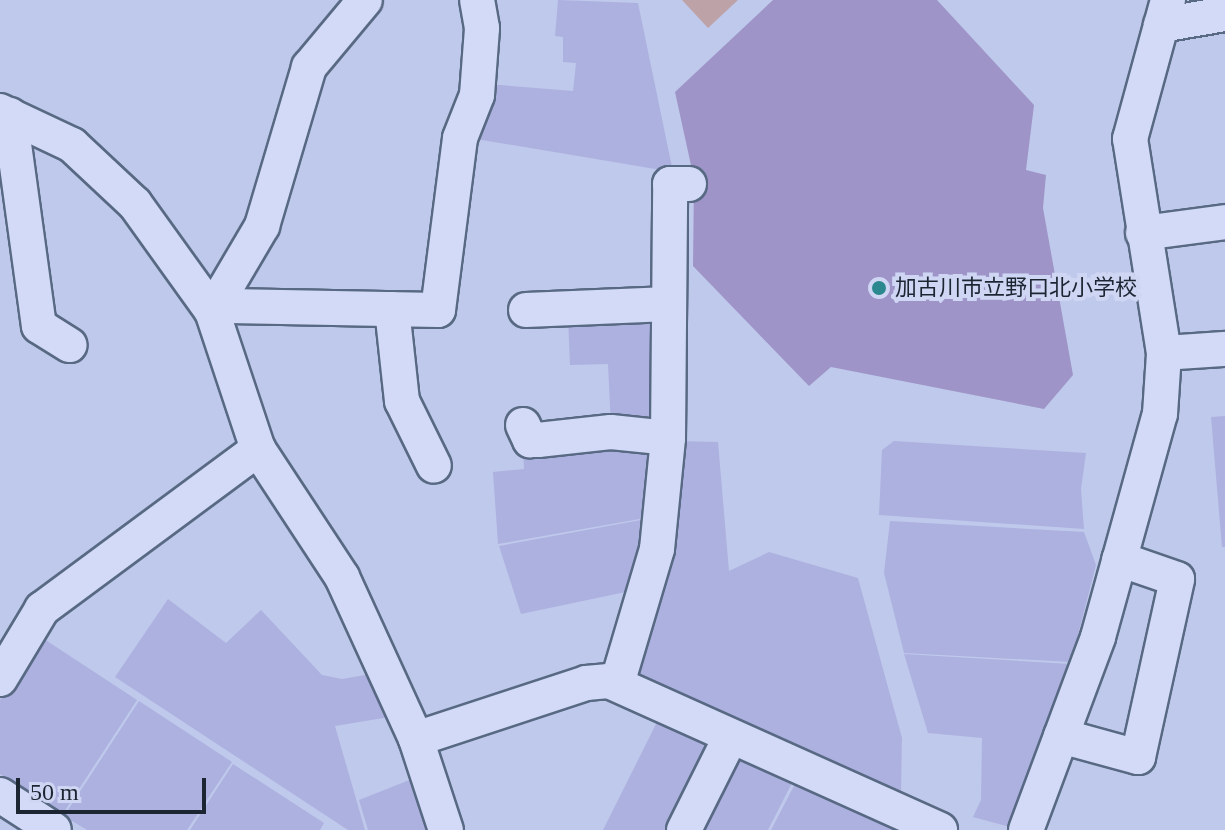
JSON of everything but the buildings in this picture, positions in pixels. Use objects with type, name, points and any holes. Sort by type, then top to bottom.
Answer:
[{"type":"street","points":[[212,311],[262,226],[309,67],[365,0]]},
{"type":"street","points":[[212,311],[229,306],[438,310],[460,138],[477,95],[482,28],[477,0]]},
{"type":"street","points":[[1026,830],[1098,637],[1160,414],[1164,353],[1130,139],[1165,12],[1225,14]]},
{"type":"street","points":[[5,113],[72,145],[135,204],[212,311],[258,449],[342,577],[416,739],[446,830]]},
{"type":"street","points":[[5,113],[39,326],[70,345]]},
{"type":"street","points":[[617,684],[657,549],[668,438],[670,184],[689,184]]},
{"type":"street","points":[[1143,233],[1225,222]]},
{"type":"street","points":[[526,310],[669,304]]},
{"type":"street","points":[[392,309],[402,401],[434,466]]},
{"type":"street","points":[[1164,353],[1225,349]]},
{"type":"street","points":[[523,425],[530,440],[611,432],[668,438]]},
{"type":"street","points":[[0,679],[42,609],[258,449]]},
{"type":"street","points":[[1061,736],[1138,757],[1177,579],[1119,559]]},
{"type":"street","points":[[416,739],[586,683],[617,684],[730,738],[940,830]]},
{"type":"street","points":[[684,830],[730,738]]},
{"type":"street","points":[[0,795],[54,830]]},
{"type":"shaded area","points":[[558,0],[638,3],[673,172],[470,138],[488,84],[573,91],[576,63],[563,62],[563,37],[555,36]]},
{"type":"shaded area","points":[[682,0],[738,0],[708,28]]},
{"type":"shaded area","name":"加古川市立野口北小学校","points":[[773,0],[937,0],[1034,105],[1026,170],[1046,175],[1043,208],[1073,375],[1044,409],[831,367],[809,386],[693,266],[694,179],[675,92]]},
{"type":"shaded area","points":[[660,311],[661,428],[611,427],[608,364],[570,365],[568,317]]},
{"type":"shaded area","points":[[1225,416],[1225,547],[1222,547],[1211,417]]},
{"type":"shaded area","points":[[678,441],[718,442],[729,571],[769,552],[858,578],[902,738],[901,795],[635,676]]},
{"type":"shaded area","points":[[894,441],[1086,453],[1081,489],[1084,529],[879,515],[882,450]]},
{"type":"shaded area","points":[[659,444],[651,517],[498,544],[493,472],[524,469],[523,448]]},
{"type":"shaded area","points":[[652,518],[635,590],[521,614],[499,546]]},
{"type":"shaded area","points":[[890,521],[1084,532],[1096,565],[1071,662],[904,653],[884,573]]},
{"type":"shaded area","points":[[168,599],[226,643],[261,610],[322,675],[342,679],[371,674],[389,717],[335,726],[365,830],[348,830],[115,677]]},
{"type":"shaded area","points":[[41,637],[137,700],[62,815],[0,774],[0,700]]},
{"type":"shaded area","points":[[904,654],[1070,664],[1010,827],[973,817],[981,800],[982,738],[928,733]]},
{"type":"shaded area","points":[[139,701],[232,762],[187,830],[87,830],[64,816]]},
{"type":"shaded area","points":[[661,714],[706,742],[711,757],[674,830],[603,830]]},
{"type":"shaded area","points":[[740,759],[793,781],[768,830],[695,830],[727,765]]},
{"type":"shaded area","points":[[233,764],[324,823],[320,830],[190,830]]},
{"type":"shaded area","points":[[412,779],[429,830],[368,830],[359,800]]},
{"type":"shaded area","points":[[796,782],[910,830],[771,830]]},
{"type":"place","name":"加古川市立野口北小学校","points":[[879,288]]}]
